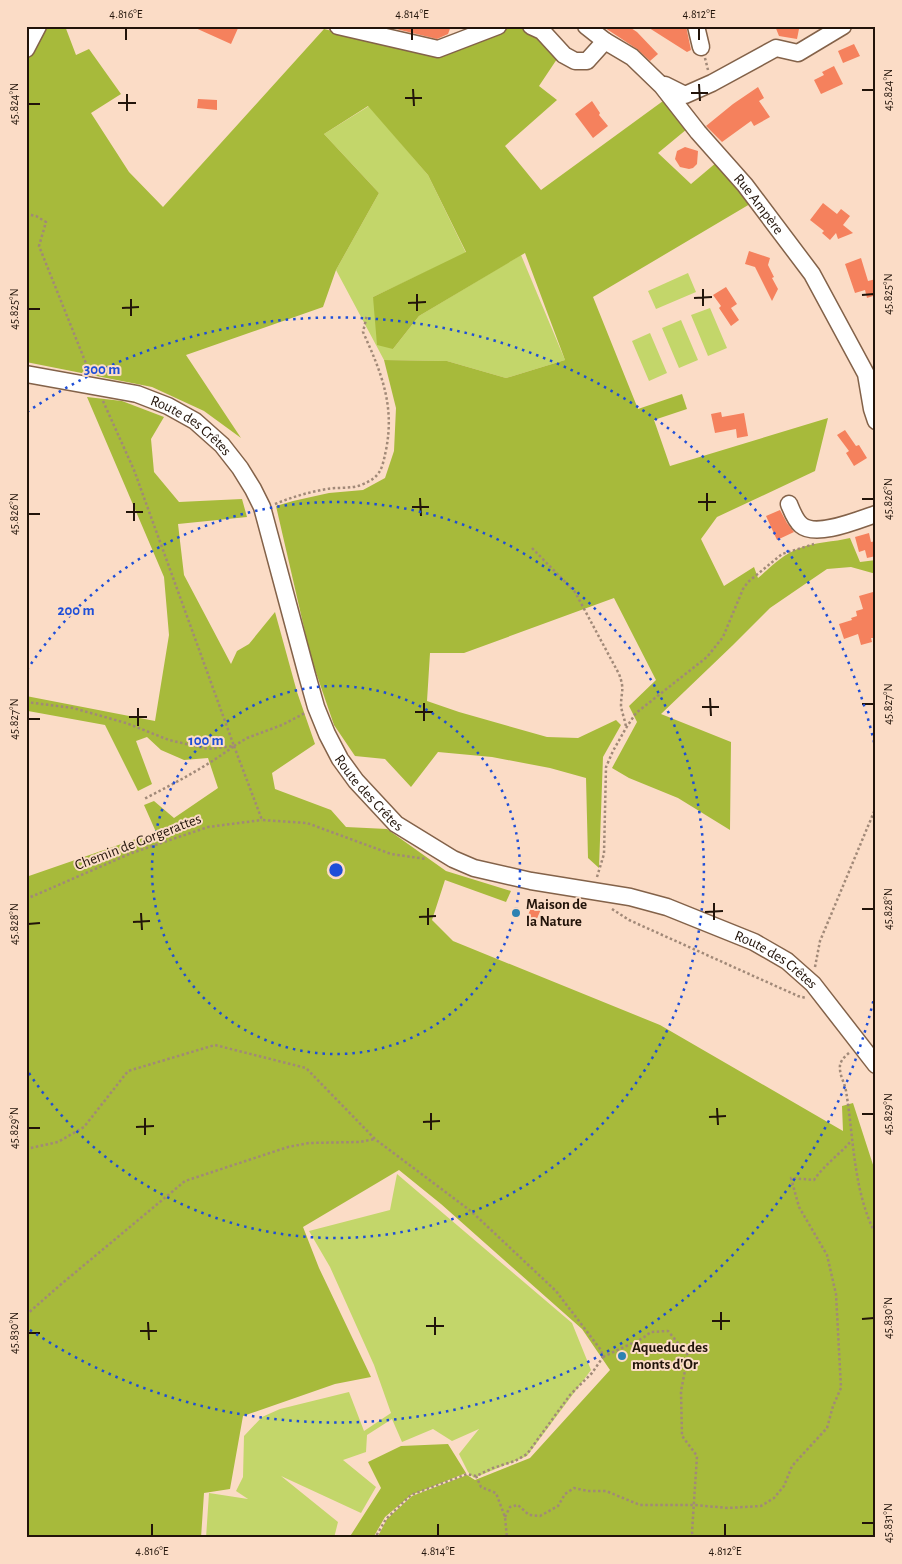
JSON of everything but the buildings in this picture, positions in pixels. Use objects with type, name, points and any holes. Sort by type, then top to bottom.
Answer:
[{"type":"street","points":[[26,49],[38,26]]},
{"type":"street","points":[[338,26],[438,49],[498,26]]},
{"type":"street","points":[[531,26],[542,31],[564,55],[575,62],[587,61],[605,41]]},
{"type":"street","name":"Rue Ampère","points":[[586,26],[605,41],[632,57],[662,86],[698,132],[746,185],[812,274],[871,378],[872,409],[876,421]]},
{"type":"street","points":[[696,26],[701,47]]},
{"type":"street","points":[[662,86],[665,85],[685,95],[712,84],[776,48],[798,53],[843,26]]},
{"type":"street","name":"Route des Crêtes","points":[[26,374],[138,394],[168,406],[195,421],[222,445],[240,468],[262,507],[316,707],[327,734],[340,759],[356,782],[396,824],[453,859],[474,868],[531,881],[593,890],[667,906],[746,938],[787,961],[818,990],[876,1065]]},
{"type":"street","points":[[789,504],[797,521],[807,529],[832,528],[876,514]]},
{"type":"path","points":[[701,47],[712,84]]},
{"type":"path","points":[[26,214],[36,216],[46,222],[39,246],[96,386],[134,470],[262,820]]},
{"type":"path","points":[[262,507],[321,490],[359,486],[374,479],[382,468],[389,436],[390,411],[379,367],[363,332],[367,315]]},
{"type":"path","points":[[815,544],[782,554],[748,582],[743,589],[723,637],[707,657],[636,713],[626,728],[606,767],[604,854],[593,890],[606,906],[629,920],[798,996],[815,999],[818,990],[816,957],[820,941],[876,807]]},
{"type":"path","points":[[532,548],[575,592],[619,674],[623,692],[621,707],[626,728]]},
{"type":"path","points":[[26,702],[73,708],[126,723],[169,740],[208,749],[234,746]]},
{"type":"path","points":[[144,799],[184,779],[247,738],[282,725],[316,707]]},
{"type":"path","name":"Chemin de Gorgerattes","points":[[26,899],[132,853],[208,827],[262,820],[307,823],[391,854],[427,860]]},
{"type":"path","points":[[859,1043],[842,1058],[839,1068],[846,1090],[851,1141],[862,1201],[876,1235]]},
{"type":"path","points":[[26,1149],[58,1142],[84,1127],[128,1071],[215,1046],[306,1068],[375,1139],[472,1212],[556,1292],[601,1350],[603,1357]]},
{"type":"path","points":[[26,1315],[186,1181],[288,1147],[309,1143],[360,1142],[375,1139]]},
{"type":"path","points":[[505,1517],[510,1507],[518,1505],[529,1515],[540,1516],[558,1506],[565,1494],[574,1488],[588,1491],[606,1491],[640,1505],[694,1505],[728,1508],[761,1506],[774,1498],[784,1486],[792,1466],[827,1428],[833,1406],[841,1388],[836,1294],[827,1255],[799,1207],[791,1178],[814,1180],[822,1168],[842,1152],[851,1141]]},
{"type":"path","points":[[375,1538],[386,1519],[411,1496],[467,1474],[476,1476],[515,1461],[527,1454],[570,1395],[592,1373],[603,1357],[643,1338],[651,1332],[668,1331],[688,1355],[681,1392],[682,1436],[697,1456],[693,1538]]},
{"type":"path","points":[[476,1476],[482,1487],[496,1493],[505,1517],[507,1538]]},
{"type":"green space","points":[[38,26],[65,26],[76,55],[89,49],[121,94],[91,113],[129,172],[163,207],[324,29],[434,56],[513,26],[542,39],[557,59],[539,86],[557,100],[505,146],[541,190],[663,101],[687,129],[658,153],[691,184],[717,162],[750,204],[593,297],[638,409],[682,394],[687,409],[654,420],[670,466],[828,418],[815,471],[717,517],[701,539],[724,586],[754,567],[758,578],[788,554],[800,548],[818,543],[850,538],[860,562],[876,560],[876,574],[851,567],[827,569],[770,608],[661,714],[731,742],[730,830],[678,798],[629,778],[612,768],[637,722],[629,706],[656,680],[614,598],[464,653],[430,653],[427,701],[547,737],[578,738],[616,720],[621,725],[603,757],[599,868],[588,858],[586,778],[550,768],[492,757],[438,752],[411,787],[385,759],[355,756],[334,725],[311,658],[276,506],[329,493],[363,490],[385,478],[394,451],[396,408],[384,360],[447,361],[506,378],[565,360],[525,253],[419,316],[393,349],[377,345],[373,297],[466,252],[428,175],[368,106],[324,134],[379,193],[336,270],[323,307],[186,355],[241,438],[204,411],[152,387],[26,362],[26,38]]},
{"type":"green space","points":[[369,106],[428,175],[466,253],[373,297],[393,349],[419,316],[521,255],[565,360],[506,378],[447,361],[384,360],[336,270],[379,193],[324,134]]},
{"type":"green space","points":[[688,273],[696,292],[656,309],[648,291]]},
{"type":"green space","points":[[710,308],[727,348],[708,356],[691,315]]},
{"type":"green space","points":[[681,320],[698,360],[679,368],[662,328]]},
{"type":"green space","points":[[650,333],[667,373],[649,381],[632,341]]},
{"type":"green space","points":[[87,397],[122,401],[164,417],[151,439],[154,472],[179,502],[242,499],[247,517],[178,524],[184,575],[231,664],[237,651],[249,644],[275,612],[297,692],[315,744],[272,773],[275,789],[331,810],[346,827],[387,829],[446,871],[511,891],[506,902],[445,880],[432,920],[453,941],[660,1025],[843,1131],[842,1106],[853,1103],[876,1174],[876,1538],[377,1538],[387,1519],[412,1496],[467,1475],[475,1480],[530,1458],[610,1370],[582,1329],[441,1204],[399,1170],[303,1227],[319,1268],[371,1377],[335,1384],[243,1416],[230,1489],[204,1493],[201,1538],[26,1538],[26,877],[156,832],[144,805],[154,801],[174,818],[218,788],[208,758],[184,760],[161,750],[147,737],[136,741],[152,784],[138,791],[105,725],[28,711],[26,696],[155,721],[169,635],[164,577]]},
{"type":"green space","points":[[397,1174],[572,1323],[591,1370],[527,1456],[474,1478],[468,1472],[459,1454],[479,1429],[452,1441],[433,1429],[402,1442],[392,1419],[367,1435],[366,1452],[343,1460],[376,1487],[361,1513],[281,1476],[338,1522],[334,1538],[206,1538],[209,1493],[248,1499],[236,1491],[243,1477],[244,1436],[262,1417],[280,1409],[349,1392],[364,1431],[391,1413],[374,1365],[330,1267],[309,1231],[390,1210]]},
{"type":"green space","points":[[448,1444],[466,1473],[411,1495],[385,1517],[373,1538],[349,1538],[381,1488],[368,1462],[401,1446]]},
{"type":"place","name":"Maison de la Nature","points":[[516,913]]},
{"type":"place","name":"Aqueduc des monts d'Or","points":[[622,1356]]}]
